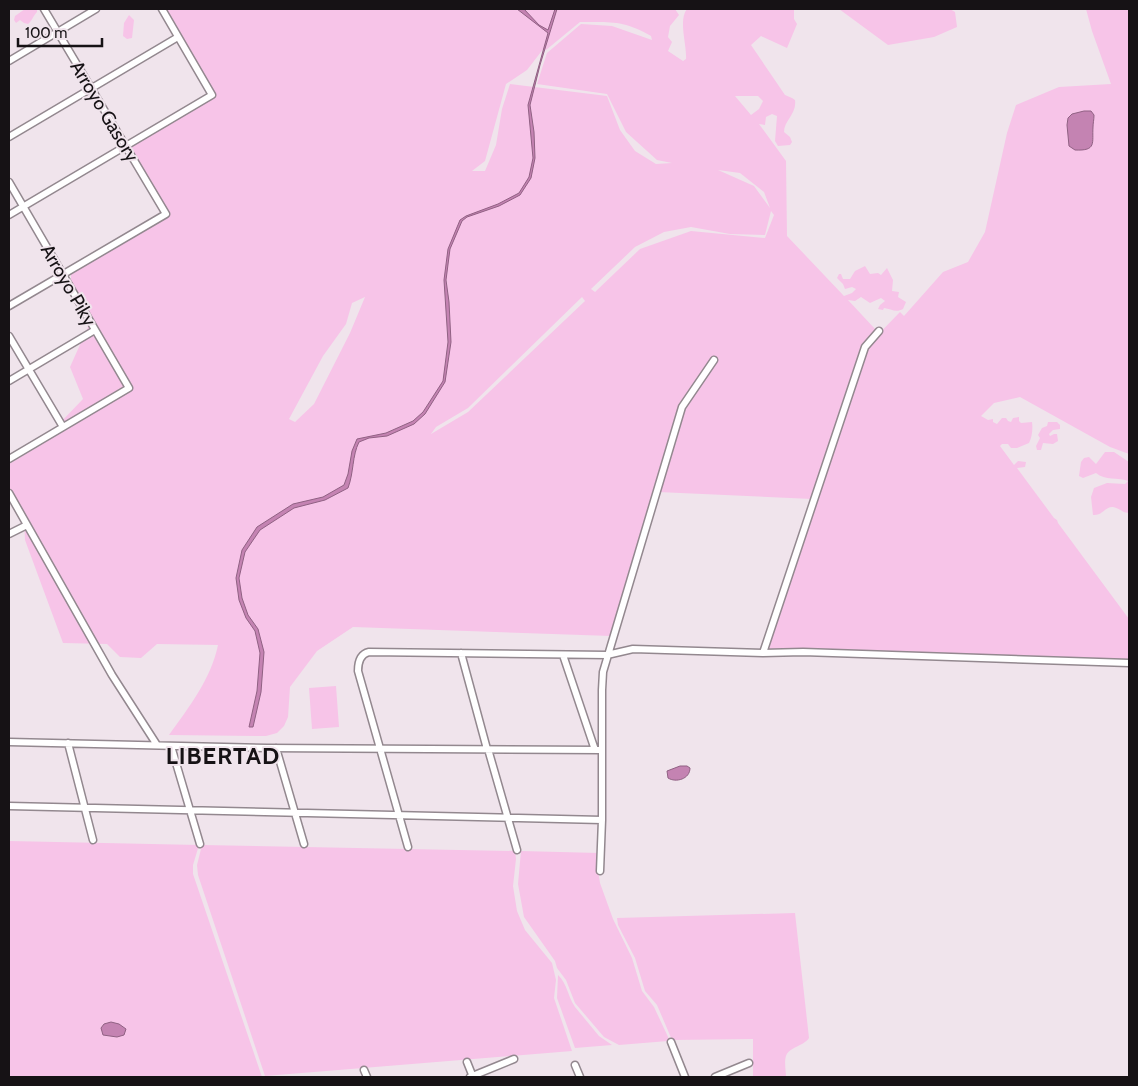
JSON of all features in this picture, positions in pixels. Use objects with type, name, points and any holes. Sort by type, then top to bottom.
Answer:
[{"type":"street","name":"Arroyo Gasory","points":[[44,9],[166,214],[62,274]]},
{"type":"street","points":[[9,61],[96,9]]},
{"type":"street","points":[[9,215],[212,95],[162,9]]},
{"type":"street","points":[[9,137],[178,37]]},
{"type":"street","name":"Arroyo Piky","points":[[9,182],[129,388],[63,427]]},
{"type":"street","points":[[9,306],[62,274]]},
{"type":"street","points":[[9,381],[95,330]]},
{"type":"street","points":[[763,653],[865,347],[879,331]]},
{"type":"street","points":[[9,336],[63,427],[9,459]]},
{"type":"street","points":[[600,871],[602,820],[598,750],[602,690],[608,655],[682,407],[714,360]]},
{"type":"street","points":[[9,493],[112,675],[157,745]]},
{"type":"street","points":[[9,534],[27,525]]},
{"type":"street","points":[[408,847],[358,671],[358,664],[365,653],[608,655],[633,649],[763,653],[803,652],[1129,663]]},
{"type":"street","points":[[461,653],[517,850]]},
{"type":"street","points":[[563,655],[598,750]]},
{"type":"street","points":[[9,742],[276,748],[598,750]]},
{"type":"street","points":[[68,744],[93,840]]},
{"type":"street","points":[[171,746],[200,844]]},
{"type":"street","points":[[276,748],[304,844]]},
{"type":"street","points":[[9,806],[602,820]]},
{"type":"street","points":[[671,1042],[685,1077]]},
{"type":"street","points":[[467,1062],[472,1077],[514,1059]]},
{"type":"street","points":[[715,1077],[749,1063]]},
{"type":"street","points":[[574,1065],[580,1077]]},
{"type":"shaded area","points":[[25,9],[37,9],[37,12],[28,24],[20,20],[16,23],[14,20],[15,16]]},
{"type":"shaded area","points":[[165,9],[675,9],[679,15],[670,26],[668,37],[672,42],[668,51],[683,61],[686,59],[686,53],[683,19],[687,9],[794,9],[794,19],[797,24],[787,48],[761,36],[751,45],[785,95],[795,100],[794,109],[784,132],[790,137],[792,142],[790,145],[778,146],[775,141],[777,116],[772,114],[766,117],[765,125],[759,124],[786,161],[787,236],[844,296],[856,289],[852,287],[845,289],[837,278],[839,274],[841,274],[843,279],[850,279],[855,271],[865,266],[870,274],[878,273],[881,275],[887,268],[893,280],[892,291],[899,292],[898,297],[906,302],[903,309],[896,311],[884,308],[883,310],[878,309],[885,301],[881,298],[870,303],[861,297],[855,301],[848,300],[876,330],[863,347],[812,499],[658,492],[684,408],[717,358],[714,356],[679,407],[611,636],[353,627],[317,651],[290,687],[288,717],[284,726],[277,733],[266,736],[169,735],[205,681],[218,645],[157,644],[141,658],[120,657],[107,644],[63,643],[25,540],[24,518],[9,488],[9,464],[49,440],[58,425],[83,399],[70,367],[92,318],[71,280],[71,274],[167,216],[131,147],[215,96],[214,91]],"holes":[[[580,22],[617,23],[633,27],[651,36],[652,40],[612,26],[581,24],[547,53],[537,84],[607,94],[626,132],[657,160],[672,163],[656,164],[635,151],[620,130],[607,96],[510,84],[502,109],[496,145],[485,171],[472,171],[485,161],[506,84],[527,70],[544,48],[546,50]],[[735,96],[758,96],[763,101],[759,109],[751,115]],[[718,170],[740,173],[764,192],[770,208],[754,186]],[[771,211],[774,215],[765,238],[691,231],[640,249],[595,292],[591,289],[635,247],[664,232],[691,227],[730,234],[765,235]],[[365,297],[350,333],[314,404],[295,422],[289,419],[323,356],[346,324],[352,303]],[[582,297],[585,301],[468,412],[431,434],[436,427],[468,408]]]},
{"type":"shaded area","points":[[517,9],[524,9],[539,25],[548,30],[555,9],[557,9],[530,105],[535,158],[531,178],[520,195],[499,206],[467,217],[462,221],[450,249],[446,280],[451,342],[445,382],[425,414],[414,424],[387,436],[369,438],[359,442],[348,488],[325,500],[294,508],[260,530],[245,552],[239,578],[242,598],[248,615],[258,629],[264,652],[261,692],[253,727],[249,727],[257,691],[260,653],[255,631],[246,618],[239,600],[236,578],[242,550],[257,527],[293,504],[323,497],[344,485],[352,451],[357,439],[386,433],[413,421],[423,412],[443,381],[448,342],[444,280],[448,249],[460,220],[519,193],[529,177],[533,158],[528,105],[548,33]]},
{"type":"shaded area","points":[[839,9],[950,9],[955,12],[957,27],[934,37],[888,45]]},
{"type":"shaded area","points":[[1086,9],[1129,9],[1129,454],[1110,447],[1020,397],[994,403],[981,416],[988,420],[993,419],[993,422],[997,424],[1002,418],[1006,418],[1011,422],[1013,418],[1019,417],[1021,423],[1032,422],[1032,433],[1029,443],[1017,448],[1011,448],[1008,444],[1000,446],[1014,465],[1018,461],[1026,462],[1025,467],[1017,468],[1129,619],[1129,660],[767,650],[868,345],[900,312],[904,316],[943,272],[968,262],[985,232],[1007,133],[1016,105],[1059,87],[1111,84]]},
{"type":"shaded area","points":[[129,15],[134,20],[132,38],[127,39],[123,36],[124,23]]},
{"type":"shaded area","points":[[1091,111],[1094,115],[1093,142],[1087,149],[1075,150],[1069,146],[1068,118],[1072,114]]},
{"type":"shaded area","points":[[1048,422],[1057,422],[1060,425],[1060,429],[1053,430],[1049,434],[1050,436],[1057,434],[1058,441],[1053,444],[1043,443],[1041,450],[1037,450],[1036,446],[1040,438],[1038,435],[1042,428],[1047,426]]},
{"type":"shaded area","points":[[1105,452],[1114,452],[1129,462],[1129,513],[1110,507],[1099,514],[1093,515],[1091,497],[1094,488],[1107,483],[1125,484],[1128,481],[1103,477],[1096,473],[1083,478],[1079,476],[1081,462],[1084,458],[1089,457],[1096,464]]},
{"type":"shaded area","points":[[336,686],[339,727],[312,729],[309,688]]},
{"type":"shaded area","points":[[680,766],[690,768],[688,775],[678,780],[668,778],[667,771]]},
{"type":"shaded area","points":[[9,841],[199,845],[193,865],[193,874],[262,1077],[9,1077]]},
{"type":"shaded area","points":[[202,845],[515,851],[513,886],[517,911],[525,930],[552,963],[556,980],[554,998],[572,1051],[265,1076],[198,875],[197,865]]},
{"type":"shaded area","points":[[521,851],[599,853],[598,871],[600,883],[613,919],[632,958],[642,991],[654,1007],[669,1039],[668,1041],[619,1045],[604,1037],[575,1003],[566,980],[557,968],[555,961],[524,917],[518,884]]},
{"type":"shaded area","points":[[795,913],[809,1038],[804,1043],[793,1048],[786,1056],[786,1077],[753,1077],[753,1039],[672,1040],[657,1005],[645,991],[635,958],[618,925],[617,918]]},
{"type":"shaded area","points":[[558,975],[575,1007],[599,1036],[612,1045],[575,1048],[557,998]]},
{"type":"shaded area","points":[[111,1022],[119,1024],[126,1029],[124,1035],[117,1037],[103,1035],[101,1028],[104,1024]]},
{"type":"district","name":"LIBERTAD","points":[[223,756]]}]
